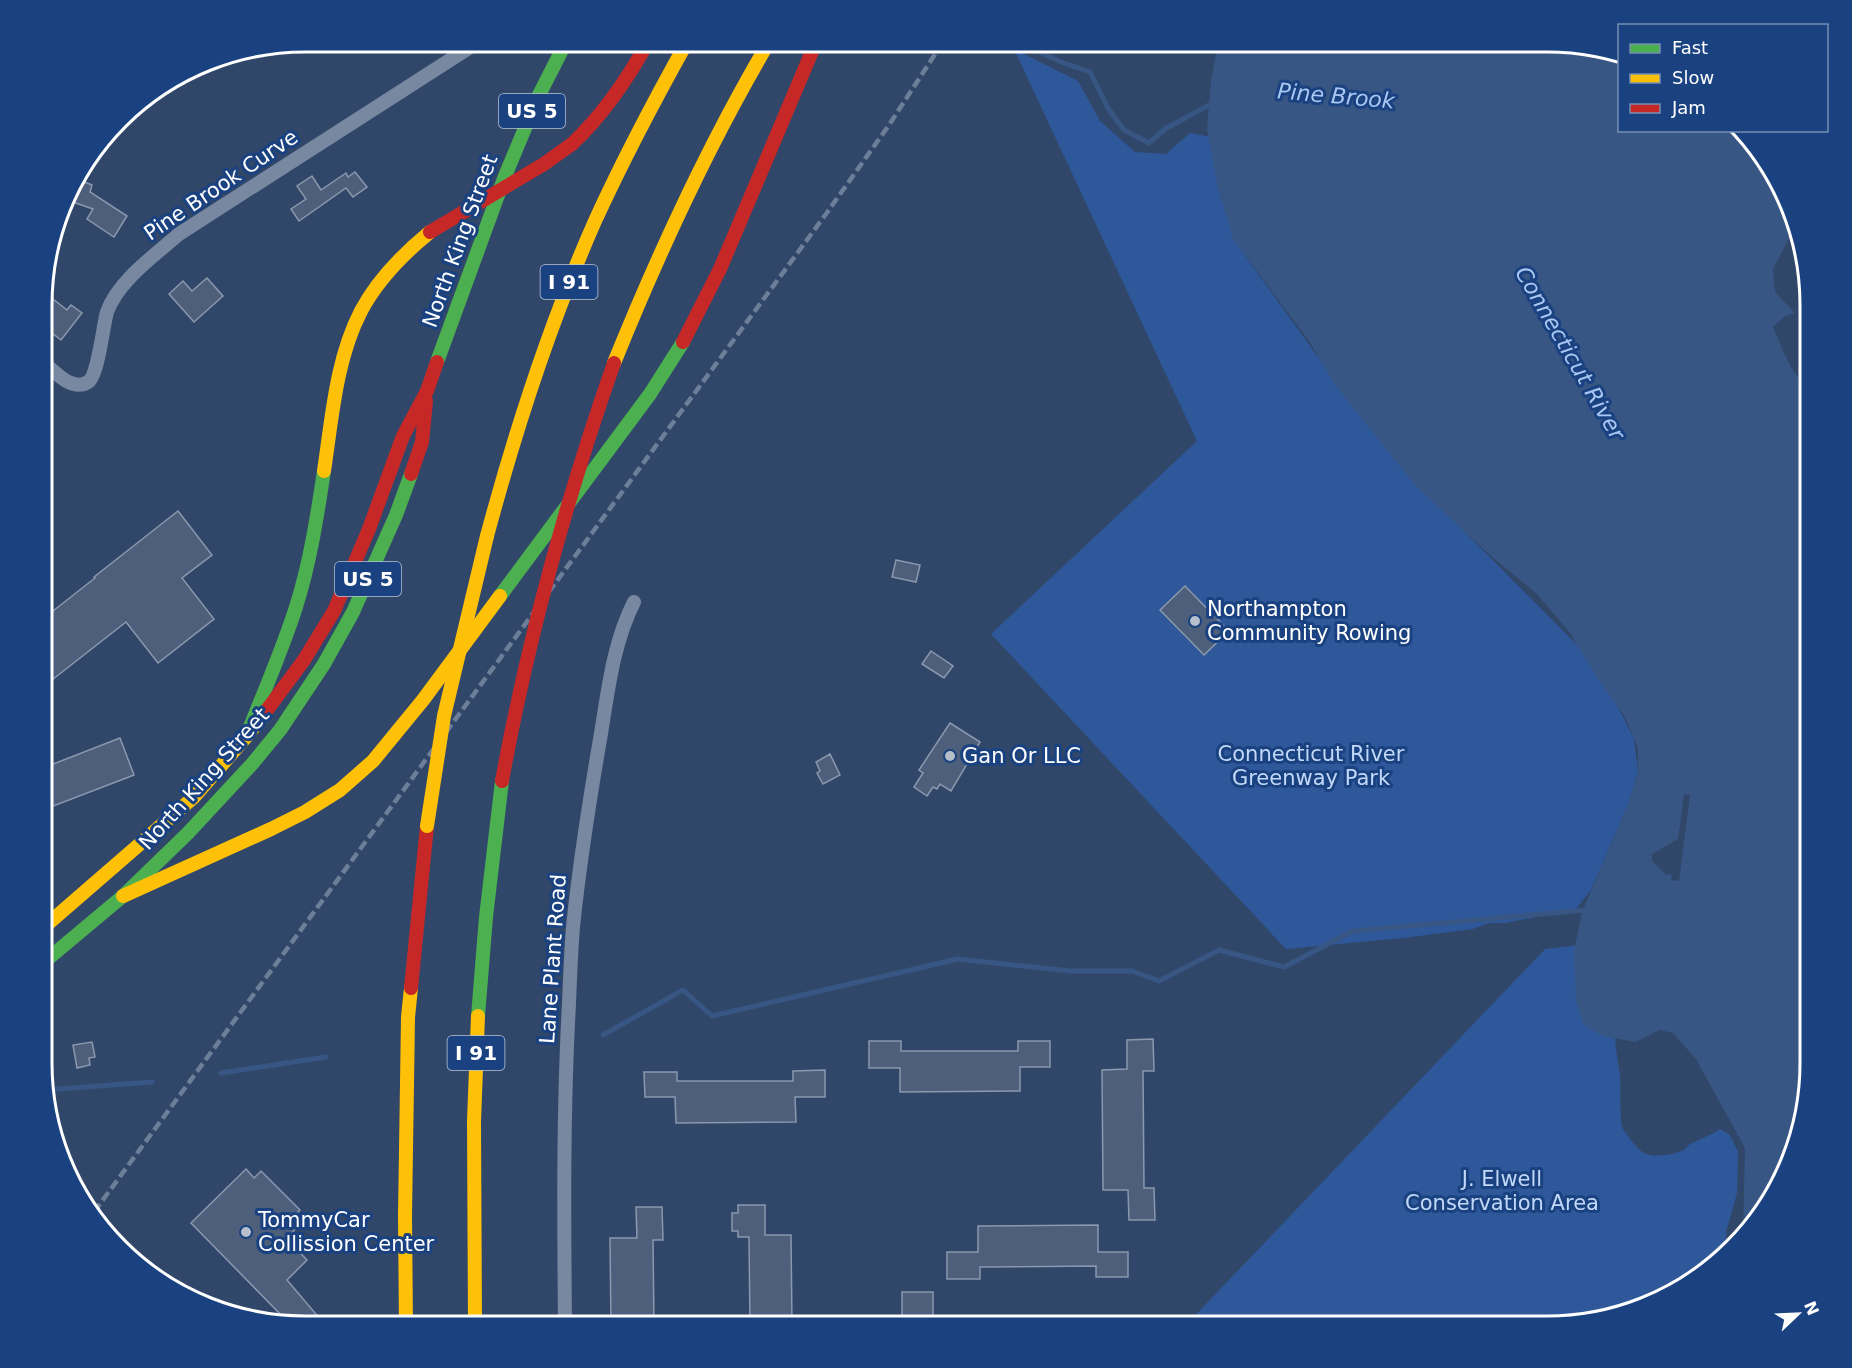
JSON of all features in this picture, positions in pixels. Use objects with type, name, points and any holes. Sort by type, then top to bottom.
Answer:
[{"type":"main road","name":"North King Street","points":[[52,920],[194,797],[246,737],[304,660],[333,611],[369,529],[403,436],[427,391],[505,176],[538,97],[561,52]]},
{"type":"main road","points":[[246,737],[288,630],[307,567],[339,377],[347,344],[360,312],[379,282],[404,254],[430,232],[534,170],[572,144],[614,99],[642,52]]},
{"type":"main road","name":"I 91","points":[[406,1316],[408,1017],[427,826],[443,719],[486,536],[530,388],[572,274],[622,164],[682,52]]},
{"type":"main road","name":"I 91","points":[[475,1316],[474,1112],[484,941],[502,781],[512,722],[537,610],[575,478],[614,363],[652,269],[727,115],[763,52]]},
{"type":"main road","points":[[123,896],[271,829],[305,812],[340,790],[373,761],[423,700],[650,394],[684,340],[710,291],[812,52]]},
{"type":"main road","name":"North King Street","points":[[52,955],[123,896],[188,833],[280,730],[324,664],[353,612],[396,515],[422,442],[427,391]]},
{"type":"street","name":"Pine Brook Curve","points":[[52,369],[70,383],[88,382],[97,364],[104,322],[109,308],[117,294],[139,269],[179,234],[461,52]]},
{"type":"street","name":"Lane Plant Road","points":[[565,1316],[565,1081],[573,928],[586,823],[609,688],[620,636],[634,602]]},
{"type":"green space","name":"Connecticut River Greenway Park","points":[[1015,52],[1020,52],[1078,81],[1100,121],[1135,152],[1166,154],[1190,133],[1217,138],[1221,198],[1246,257],[1367,425],[1466,533],[1579,647],[1618,707],[1634,739],[1638,771],[1629,802],[1591,890],[1576,909],[1505,923],[1489,923],[1473,929],[1286,949],[991,634],[1197,441]]},
{"type":"green space","name":"J. Elwell Conservation Area","points":[[1623,940],[1615,1034],[1623,1129],[1642,1152],[1649,1155],[1665,1155],[1681,1151],[1691,1143],[1720,1129],[1730,1135],[1738,1152],[1737,1193],[1726,1232],[1726,1242],[1673,1282],[1644,1296],[1596,1311],[1547,1316],[1195,1316],[1545,949]]},
{"type":"water","name":"Connecticut River","points":[[1216,52],[1547,52],[1596,57],[1618,63],[1618,132],[1731,132],[1757,165],[1773,193],[1790,237],[1773,269],[1775,292],[1795,313],[1785,316],[1773,327],[1783,351],[1800,379],[1800,1063],[1795,1112],[1786,1144],[1766,1189],[1743,1221],[1745,1148],[1696,1059],[1673,1033],[1660,1030],[1635,1042],[1603,1036],[1583,1024],[1576,1000],[1574,951],[1582,912],[1629,802],[1638,771],[1638,748],[1625,717],[1570,633],[1536,593],[1491,556],[1415,485],[1336,386],[1309,341],[1233,239],[1217,183],[1207,129]]},
{"type":"pier","points":[[1684,794],[1690,795],[1679,881],[1671,880],[1672,875],[1665,874],[1652,861],[1652,854],[1678,839]]},
{"type":"building","points":[[355,172],[367,187],[353,197],[346,188],[299,221],[291,209],[306,199],[297,186],[312,176],[321,190],[346,173],[348,177]]},
{"type":"building","points":[[84,182],[92,185],[90,192],[127,216],[114,237],[87,219],[93,209],[75,203]]},
{"type":"building","points":[[207,278],[223,296],[194,322],[169,294],[183,281],[192,291]]},
{"type":"building","points":[[52,299],[67,310],[71,305],[82,313],[61,340],[52,333]]},
{"type":"building","points":[[178,511],[212,555],[182,578],[214,619],[158,663],[126,622],[52,680],[52,612]]},
{"type":"building","points":[[896,560],[920,565],[916,582],[892,577]]},
{"type":"building","name":"Northampton Community Rowing","points":[[1185,586],[1229,631],[1204,655],[1160,610]]},
{"type":"building","points":[[931,651],[953,666],[944,678],[922,664]]},
{"type":"building","name":"Gan Or LLC","points":[[950,723],[980,742],[951,791],[940,784],[937,789],[933,787],[927,796],[914,787],[923,773],[919,770]]},
{"type":"building","points":[[120,738],[134,775],[52,807],[52,764]]},
{"type":"building","points":[[830,754],[840,775],[823,784],[817,773],[820,771],[816,762]]},
{"type":"building","points":[[1153,1039],[1154,1071],[1143,1071],[1144,1188],[1154,1188],[1155,1220],[1129,1220],[1128,1190],[1103,1190],[1102,1070],[1127,1069],[1127,1040]]},
{"type":"building","points":[[869,1041],[901,1041],[901,1051],[1018,1051],[1018,1041],[1050,1041],[1050,1067],[1020,1067],[1020,1091],[900,1092],[900,1068],[869,1068]]},
{"type":"building","points":[[92,1042],[95,1057],[89,1058],[90,1065],[77,1068],[73,1045]]},
{"type":"building","points":[[825,1070],[825,1097],[795,1097],[796,1122],[676,1123],[675,1097],[645,1097],[644,1072],[677,1072],[677,1081],[793,1081],[793,1071]]},
{"type":"building","name":"TommyCar Collission Center","points":[[246,1169],[254,1178],[261,1171],[300,1210],[293,1217],[300,1225],[286,1238],[307,1260],[287,1280],[318,1316],[280,1314],[191,1223]]},
{"type":"building","points":[[738,1205],[765,1205],[765,1235],[791,1235],[792,1316],[750,1316],[749,1237],[738,1237],[738,1231],[732,1231],[732,1213],[738,1213]]},
{"type":"building","points":[[636,1207],[662,1207],[663,1240],[653,1240],[654,1316],[611,1316],[610,1238],[637,1238]]},
{"type":"building","points":[[1098,1225],[1098,1252],[1128,1252],[1128,1277],[1096,1277],[1096,1266],[980,1267],[980,1279],[947,1279],[947,1252],[978,1252],[978,1226]]},
{"type":"building","points":[[902,1292],[933,1292],[933,1316],[902,1316]]},
{"type":"waterway","name":"Pine Brook","points":[[1040,52],[1090,72],[1108,108],[1124,130],[1149,143],[1165,129],[1215,103]]},
{"type":"waterway","points":[[603,1035],[683,990],[712,1016],[958,959],[1070,971],[1132,971],[1159,981],[1219,950],[1284,967],[1353,931],[1586,910]]},
{"type":"waterway","points":[[221,1073],[326,1057]]},
{"type":"waterway","points":[[54,1089],[152,1082]]},
{"type":"railway","points":[[98,1207],[826,214],[889,125],[936,52]]},
{"type":"traffic: fast","points":[[437,362],[505,176],[538,97],[561,52]]},
{"type":"traffic: fast","points":[[500,596],[650,394],[683,342]]},
{"type":"traffic: fast","points":[[246,737],[285,640],[301,590],[313,540],[324,471]]},
{"type":"traffic: fast","points":[[52,955],[123,896],[188,833],[280,730],[324,664],[353,612],[396,515],[411,474]]},
{"type":"traffic: fast","points":[[478,1016],[486,917],[502,781]]},
{"type":"traffic: slow","points":[[487,536],[535,376],[563,298],[595,221],[682,52]]},
{"type":"traffic: slow","points":[[614,363],[685,200],[725,120],[763,52]]},
{"type":"traffic: slow","points":[[324,471],[340,369],[353,329],[368,299],[383,278],[410,249],[430,232]]},
{"type":"traffic: slow","points":[[427,826],[444,716],[487,536]]},
{"type":"traffic: slow","points":[[123,896],[271,829],[305,812],[340,790],[373,761],[423,700],[500,596]]},
{"type":"traffic: slow","points":[[52,920],[194,797],[264,714]]},
{"type":"traffic: slow","points":[[406,1316],[408,1017],[411,988]]},
{"type":"traffic: slow","points":[[475,1316],[474,1121],[478,1016]]},
{"type":"traffic: jam","points":[[572,144],[614,96],[642,52]]},
{"type":"traffic: jam","points":[[683,342],[720,269],[812,52]]},
{"type":"traffic: jam","points":[[430,232],[544,164],[572,144]]},
{"type":"traffic: jam","points":[[264,714],[304,660],[334,611],[369,529],[403,436],[427,391],[437,362]]},
{"type":"traffic: jam","points":[[502,781],[536,622],[564,518],[614,363]]},
{"type":"traffic: jam","points":[[411,474],[422,442],[426,401]]},
{"type":"traffic: jam","points":[[411,988],[427,826]]},
{"type":"place","name":"Northampton Community Rowing","points":[[1195,621]]},
{"type":"place","name":"Gan Or LLC","points":[[950,756]]},
{"type":"place","name":"TommyCar Collission Center","points":[[246,1232]]}]
